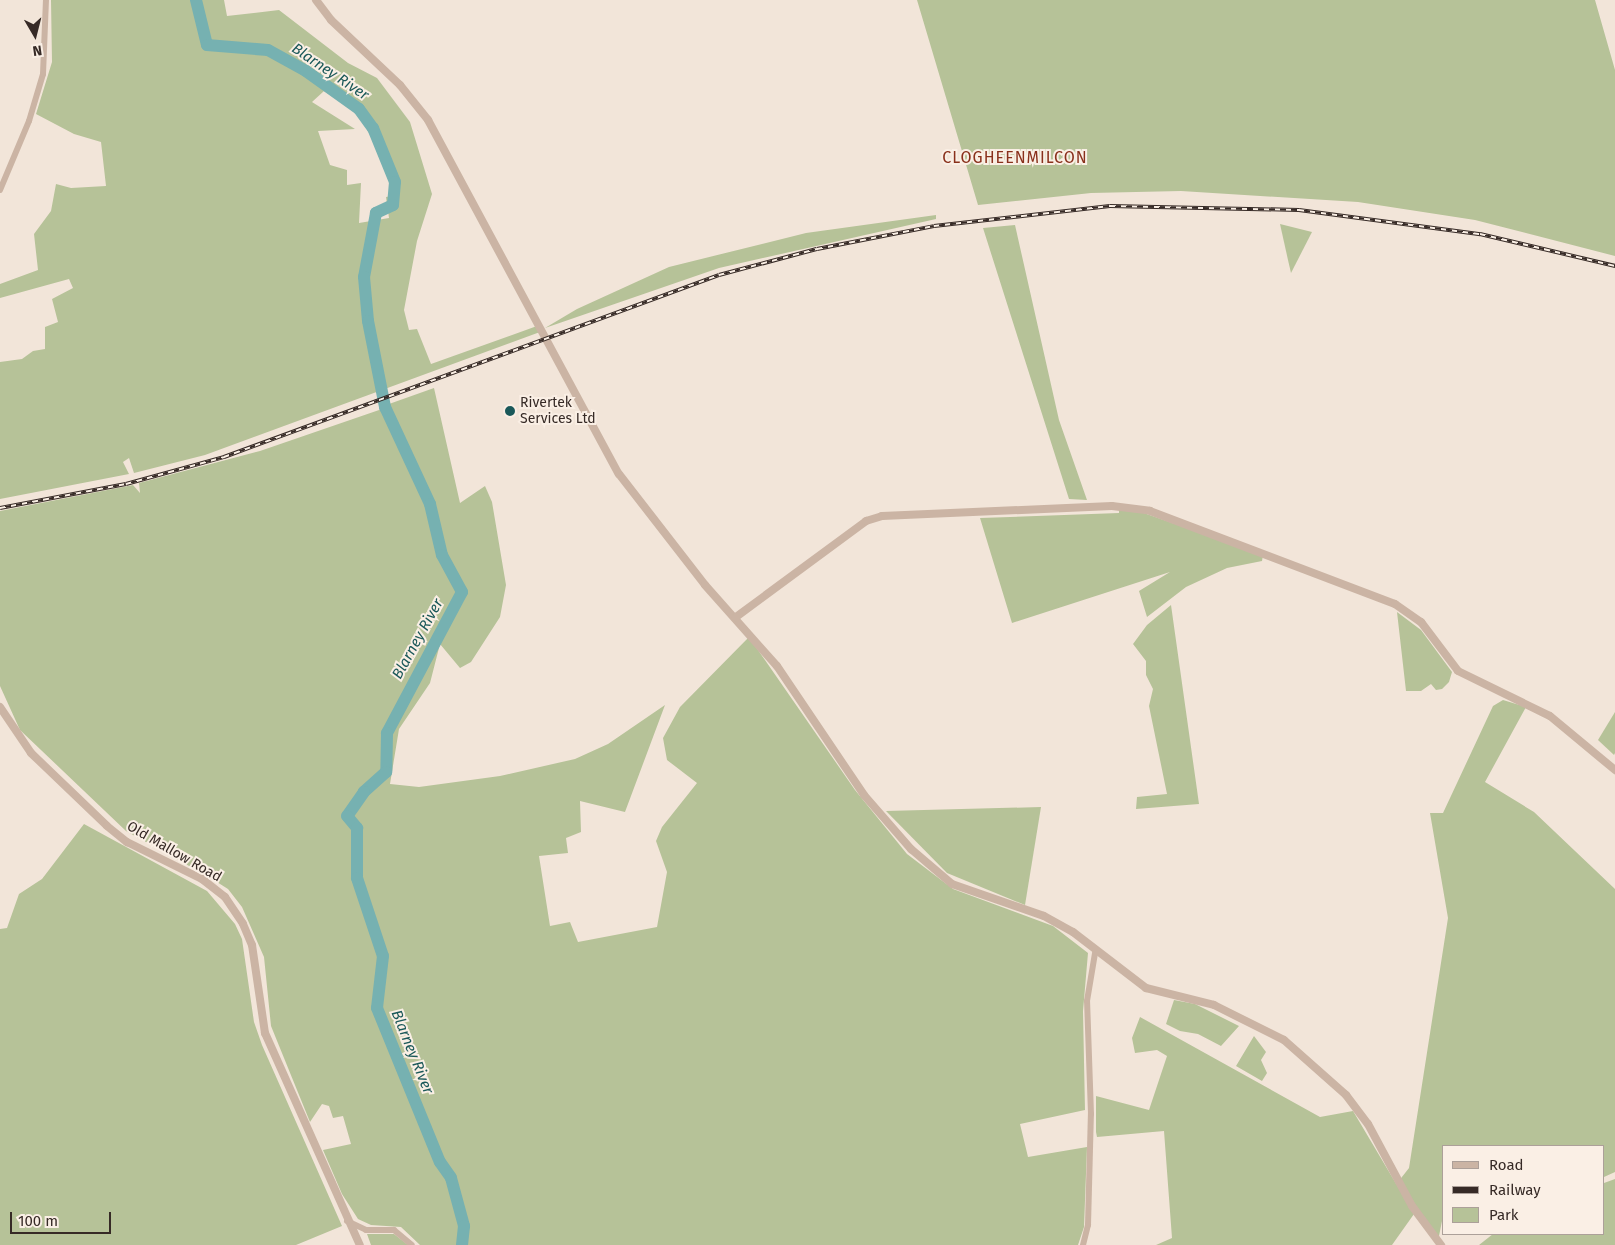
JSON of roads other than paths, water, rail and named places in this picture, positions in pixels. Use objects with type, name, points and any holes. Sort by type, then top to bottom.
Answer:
[{"type":"street","points":[[0,190],[29,121],[43,74],[46,0]]},
{"type":"street","points":[[316,0],[331,20],[400,85],[428,120],[618,474],[705,585],[736,617],[777,666],[864,794],[932,870],[952,884],[1044,916],[1072,932],[1095,953],[1146,988],[1214,1005],[1261,1026],[1306,1057],[1346,1095],[1368,1124],[1412,1206],[1441,1245]]},
{"type":"street","points":[[736,617],[859,526],[882,516],[1112,506],[1150,510],[1395,604],[1421,622],[1458,671],[1550,716],[1615,770]]},
{"type":"street","name":"Old Mallow Road","points":[[0,707],[30,753],[106,826],[127,842],[202,879],[224,897],[238,917],[252,945],[265,1033],[347,1221],[360,1245]]},
{"type":"street","points":[[1083,1245],[1088,1226],[1090,1120],[1087,1001],[1095,953]]},
{"type":"street","points":[[347,1221],[366,1230],[394,1230],[412,1245]]},
{"type":"waterway","name":"Blarney River","points":[[196,0],[207,45],[268,50],[306,71],[359,109],[373,128],[395,182],[393,205],[376,213],[364,277],[368,321],[385,407],[430,504],[442,555],[462,592],[387,733],[386,772],[364,792],[347,816],[357,828],[357,878],[383,956],[377,1008],[440,1162],[451,1178],[464,1226],[462,1245]]},
{"type":"railway","points":[[0,508],[126,484],[224,457],[719,275],[817,249],[934,226],[1110,206],[1299,210],[1480,234],[1615,266]]},
{"type":"place","name":"Rivertek Services Ltd","points":[[510,411]]},
{"type":"district","name":"CLOGHEENMILCON","points":[[1015,158]]}]
